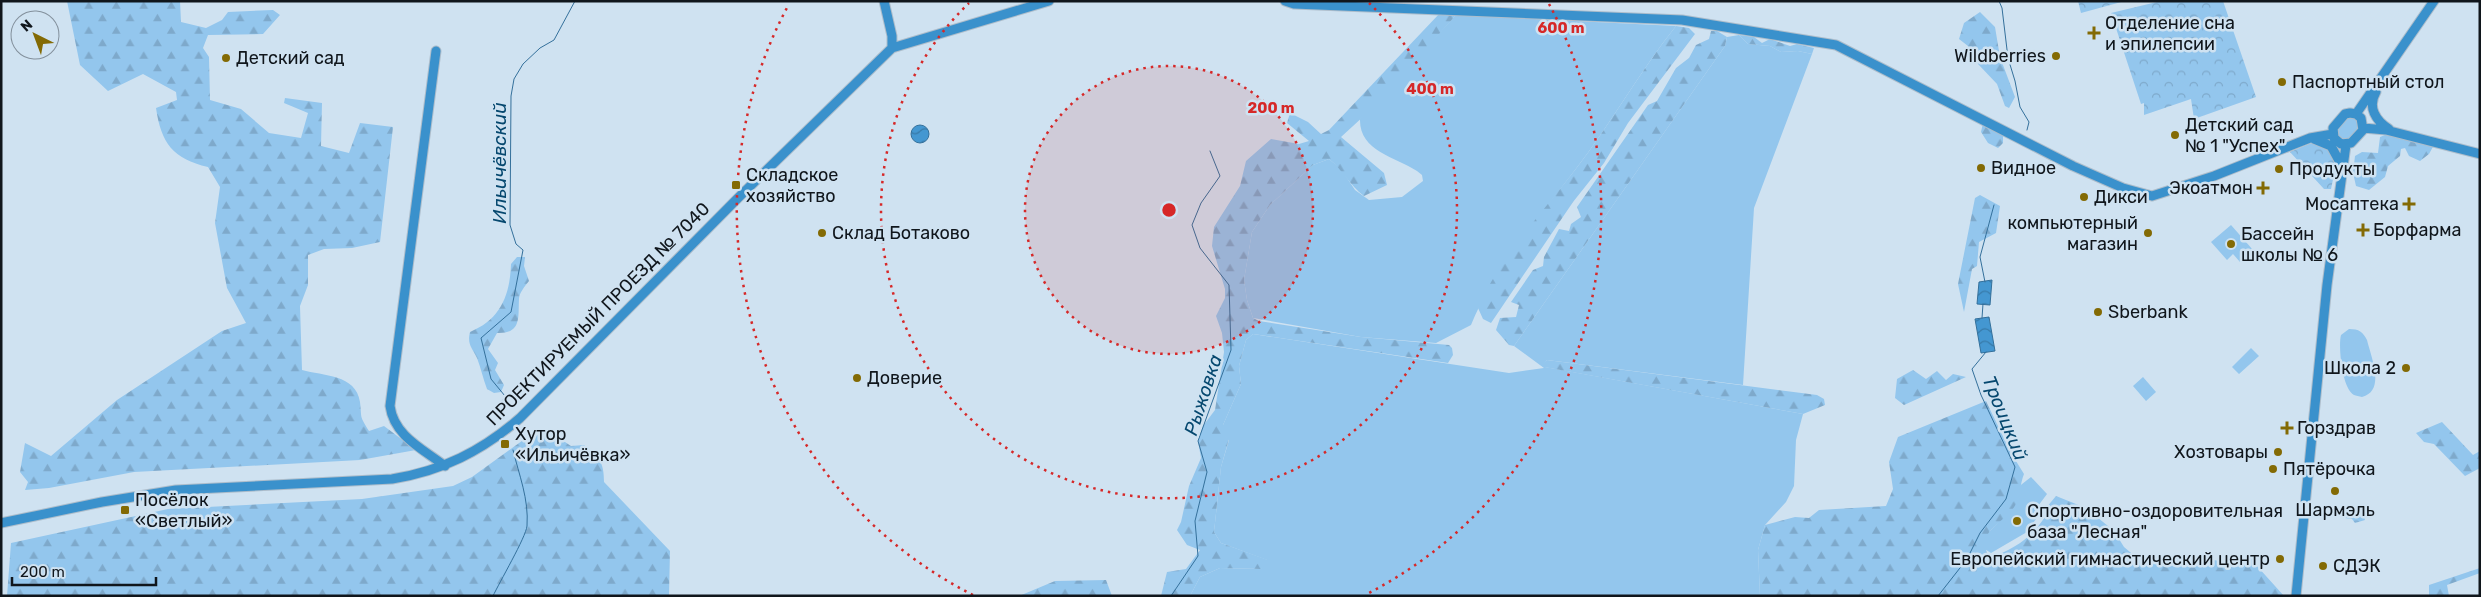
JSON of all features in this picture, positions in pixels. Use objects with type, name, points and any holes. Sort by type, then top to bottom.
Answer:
[{"type":"main road","points":[[884,1],[892,36],[892,48],[1049,1]]},
{"type":"main road","points":[[1285,1],[1294,4],[1682,20],[1836,45],[2068,164],[2123,188],[2152,196],[2214,176],[2310,138],[2333,134]]},
{"type":"main road","points":[[2356,114],[2434,1]]},
{"type":"main road","name":"ПРОЕКТИРУЕМЫЙ ПРОЕЗД № 7040","points":[[1,523],[102,502],[168,492],[392,479],[445,466],[486,445],[520,418],[738,198],[892,48]]},
{"type":"main road","points":[[436,51],[390,406],[392,418],[400,431],[445,466]]},
{"type":"main road","points":[[2383,74],[2383,81],[2373,97],[2372,109],[2378,121],[2393,132]]},
{"type":"main road","points":[[2345,114],[2356,114],[2362,118],[2363,128],[2354,142],[2346,144],[2339,143],[2333,134],[2334,125],[2345,114]]},
{"type":"main road","points":[[2363,128],[2393,132],[2480,154]]},
{"type":"main road","points":[[2310,138],[2320,140],[2331,146],[2342,166]]},
{"type":"main road","points":[[2296,596],[2325,301],[2346,144]]},
{"type":"green space","points":[[67,1],[180,1],[181,22],[206,28],[222,20],[228,12],[273,10],[280,15],[263,34],[208,35],[203,48],[209,57],[210,100],[241,109],[269,133],[301,138],[308,113],[284,103],[285,98],[322,103],[321,146],[349,153],[360,123],[393,127],[380,242],[352,248],[324,249],[308,255],[308,285],[300,306],[302,370],[329,375],[345,381],[357,393],[362,417],[369,431],[384,426],[416,450],[360,460],[134,472],[49,488],[25,490],[28,482],[20,472],[25,443],[51,456],[117,400],[222,331],[246,323],[227,288],[215,223],[220,187],[208,167],[196,164],[177,154],[165,140],[161,131],[156,108],[177,100],[176,92],[143,74],[108,91],[80,65]]},
{"type":"green space","points":[[2078,1],[2125,1],[2081,13]]},
{"type":"green space","points":[[2161,1],[2223,1],[2256,97],[2194,119],[2191,99],[2144,115],[2144,103],[2141,104],[2111,13]]},
{"type":"green space","points":[[1446,12],[1456,15],[1377,104],[1341,137],[1384,173],[1387,185],[1364,196],[1329,159],[1313,165],[1270,205],[1252,232],[1244,280],[1247,300],[1253,318],[1259,321],[1361,337],[1449,345],[1452,348],[1453,355],[1448,363],[1253,334],[1246,340],[1239,366],[1241,384],[1223,425],[1223,434],[1229,439],[1221,467],[1214,532],[1221,543],[1268,560],[1267,567],[1261,569],[1220,568],[1200,577],[1190,596],[1161,596],[1167,572],[1186,569],[1200,550],[1187,545],[1177,530],[1181,522],[1189,486],[1201,458],[1198,441],[1203,426],[1215,410],[1224,352],[1222,333],[1216,316],[1225,298],[1225,289],[1212,246],[1214,227],[1240,186],[1246,161],[1271,139],[1299,144],[1309,141],[1287,123],[1290,113],[1308,122],[1321,134],[1329,130],[1440,13]]},
{"type":"green space","points":[[1980,12],[1995,27],[2000,57],[2015,97],[2009,108],[2005,106],[1997,84],[1978,64],[1968,46],[1959,39],[1964,23]]},
{"type":"green space","points":[[1456,15],[1676,26],[1650,61],[1601,135],[1504,264],[1492,283],[1471,325],[1436,343],[1361,337],[1253,318],[1247,300],[1244,280],[1252,232],[1270,205],[1313,165],[1329,159],[1341,169],[1355,190],[1369,200],[1402,197],[1423,181],[1422,175],[1417,171],[1372,146],[1365,139],[1361,130],[1360,119]]},
{"type":"green space","points":[[1676,26],[1689,28],[1695,34],[1628,123],[1604,163],[1573,202],[1491,323],[1483,319],[1478,308],[1497,273],[1522,237],[1601,135],[1650,61]]},
{"type":"green space","points":[[1711,31],[1717,31],[1727,37],[1725,46],[1514,346],[1509,345],[1496,330],[1500,318],[1516,317],[1519,305],[1511,302],[1533,270],[1543,266],[1544,257],[1559,229],[1569,231],[1571,224],[1581,217],[1577,207],[1648,105],[1657,101],[1676,68],[1689,58],[1696,45],[1709,39]]},
{"type":"green space","points":[[1739,35],[1748,44],[1770,46],[1781,52],[1798,51],[1812,54],[1754,208],[1743,385],[1547,360],[1544,364],[1545,367],[1803,414],[1796,440],[1794,486],[1786,502],[1765,525],[1758,550],[1760,596],[1190,596],[1200,577],[1220,568],[1261,569],[1267,560],[1221,543],[1214,532],[1221,467],[1229,440],[1222,434],[1223,425],[1241,384],[1239,366],[1246,340],[1253,334],[1509,373],[1544,368],[1514,346],[1725,46],[1727,37]]},
{"type":"green space","points":[[1739,35],[1754,37],[1762,43],[1770,39],[1790,46],[1797,44],[1814,48],[1812,54],[1798,51],[1781,52],[1770,46],[1748,44]]},
{"type":"green space","points":[[2346,117],[2357,118],[2361,127],[2350,140],[2341,140],[2336,133],[2338,125]]},
{"type":"green space","points":[[1983,123],[2003,133],[2003,143],[1998,148],[1988,143],[1981,132]]},
{"type":"green space","points":[[2390,133],[2434,145],[2429,154],[2420,161],[2409,156],[2405,148],[2401,149],[2400,156],[2388,166],[2385,177],[2369,190],[2356,186],[2353,173],[2355,156],[2362,152],[2378,153],[2380,137]]},
{"type":"green space","points":[[2316,141],[2323,143],[2337,160],[2331,189],[2324,189],[2290,152]]},
{"type":"green space","points":[[1980,195],[2000,206],[1996,233],[1979,242],[1977,266],[1972,269],[1964,312],[1958,284],[1975,198]]},
{"type":"green space","name":"Бассейн школы № 6","points":[[2231,225],[2253,250],[2240,262],[2233,254],[2227,260],[2211,242]]},
{"type":"green space","points":[[517,257],[525,257],[524,266],[529,281],[519,297],[518,318],[515,327],[505,333],[497,333],[488,349],[498,363],[495,370],[504,385],[501,392],[494,393],[487,389],[469,336],[470,332],[489,321],[501,306],[508,286],[511,264]]},
{"type":"green space","points":[[2349,329],[2358,330],[2364,335],[2374,364],[2375,381],[2373,388],[2369,394],[2362,397],[2354,395],[2346,385],[2342,367],[2340,340],[2341,335]]},
{"type":"green space","points":[[2251,348],[2259,356],[2239,374],[2232,367]]},
{"type":"green space","points":[[1547,360],[1817,395],[1824,399],[1825,405],[1803,414],[1544,367],[1544,363]]},
{"type":"green space","points":[[1913,370],[1926,379],[1937,371],[1946,380],[1953,374],[1966,377],[1904,405],[1895,398],[1897,379]]},
{"type":"green space","points":[[2143,377],[2156,392],[2146,401],[2133,386]]},
{"type":"green space","points":[[1986,401],[2011,453],[2024,474],[2016,504],[1988,533],[1986,548],[1989,558],[2007,551],[2029,536],[2047,514],[2046,508],[2056,496],[2086,508],[2114,531],[2124,547],[2143,563],[2190,555],[2219,561],[2252,557],[2257,566],[2284,596],[1760,596],[1758,550],[1765,525],[1795,517],[1809,518],[1819,510],[1886,506],[1893,489],[1889,462],[1898,437]]},
{"type":"green space","points":[[2442,422],[2473,455],[2480,451],[2480,468],[2465,476],[2434,444],[2424,442],[2416,433]]},
{"type":"green space","points":[[550,432],[571,446],[584,445],[593,453],[602,464],[604,482],[670,551],[669,596],[7,596],[11,543],[168,509],[362,499],[453,486],[472,477],[526,438]]},
{"type":"green space","name":"Спортивно-оздоровительная база \"Лесная\"","points":[[2031,477],[2047,494],[2038,506],[2040,513],[2027,532],[1991,553],[1983,548],[1986,535],[2014,506],[2017,488]]},
{"type":"green space","points":[[2345,506],[2362,509],[2365,520],[2355,523],[2352,519],[2345,518]]},
{"type":"green space","points":[[2480,568],[2480,573],[2447,585],[2449,596],[2429,596],[2429,585]]},
{"type":"green space","points":[[1106,580],[1112,596],[1019,596],[1055,581]]},
{"type":"water","points":[[916,125],[924,125],[929,130],[927,141],[916,143],[911,138],[911,130]]},
{"type":"water","points":[[1992,280],[1990,305],[1977,304],[1979,282]]},
{"type":"water","points":[[1989,317],[1995,351],[1981,353],[1975,319]]},
{"type":"waterway","name":"Ильичёвский","points":[[503,412],[501,403],[505,396],[491,379],[481,338],[511,312],[523,250],[516,244],[510,225],[511,96],[514,79],[523,64],[540,48],[554,40],[575,1]]},
{"type":"waterway","name":"Троицкий","points":[[1999,1],[2002,8],[2008,58],[2020,107],[2029,122],[2027,130]]},
{"type":"waterway","name":"Рыжовка","points":[[1171,596],[1198,556],[1195,521],[1207,472],[1198,441],[1231,350],[1229,285],[1200,248],[1192,225],[1201,203],[1220,176],[1210,151]]},
{"type":"waterway","name":"Троицкий","points":[[1985,282],[1980,257],[1994,205]]},
{"type":"waterway","name":"Троицкий","points":[[1982,318],[1983,304]]},
{"type":"waterway","name":"Троицкий","points":[[1938,596],[1967,559],[1980,533],[2006,499],[2015,467],[1981,395],[1972,369],[1986,352]]},
{"type":"waterway","points":[[493,596],[527,526],[525,497],[513,450]]},
{"type":"place","name":"Отделение сна и эпилепсии","points":[[2094,33]]},
{"type":"place","name":"Wildberries","points":[[2056,56]]},
{"type":"place","name":"Детский сад","points":[[226,58]]},
{"type":"place","name":"Паспортный стол","points":[[2282,82]]},
{"type":"place","name":"Детский сад № 1 \"Успех\"","points":[[2175,135]]},
{"type":"place","name":"Видное","points":[[1981,168]]},
{"type":"place","name":"Продукты","points":[[2279,169]]},
{"type":"place","name":"Складское хозяйство","points":[[736,185]]},
{"type":"place","name":"Экоатмон","points":[[2263,188]]},
{"type":"place","name":"Дикси","points":[[2084,197]]},
{"type":"place","name":"Мосаптека","points":[[2409,204]]},
{"type":"place","name":"Борфарма","points":[[2363,230]]},
{"type":"place","name":"Склад Ботаково","points":[[822,233]]},
{"type":"place","name":"компьютерный магазин","points":[[2148,233]]},
{"type":"place","name":"Бассейн школы № 6","points":[[2231,244]]},
{"type":"place","name":"Sberbank","points":[[2098,312]]},
{"type":"place","name":"Школа 2","points":[[2406,368]]},
{"type":"place","name":"Доверие","points":[[857,378]]},
{"type":"place","name":"Горздрав","points":[[2287,428]]},
{"type":"place","name":"Хутор «Ильичёвка»","points":[[505,444]]},
{"type":"place","name":"Хозтовары","points":[[2278,452]]},
{"type":"place","name":"Пятёрочка","points":[[2273,469]]},
{"type":"place","name":"Шармэль","points":[[2335,491]]},
{"type":"place","name":"Посёлок «Светлый»","points":[[125,510]]},
{"type":"place","name":"Спортивно-оздоровительная база \"Лесная\"","points":[[2017,521]]},
{"type":"place","name":"Европейский гимнастический центр","points":[[2280,559]]},
{"type":"place","name":"СДЭК","points":[[2323,566]]}]
